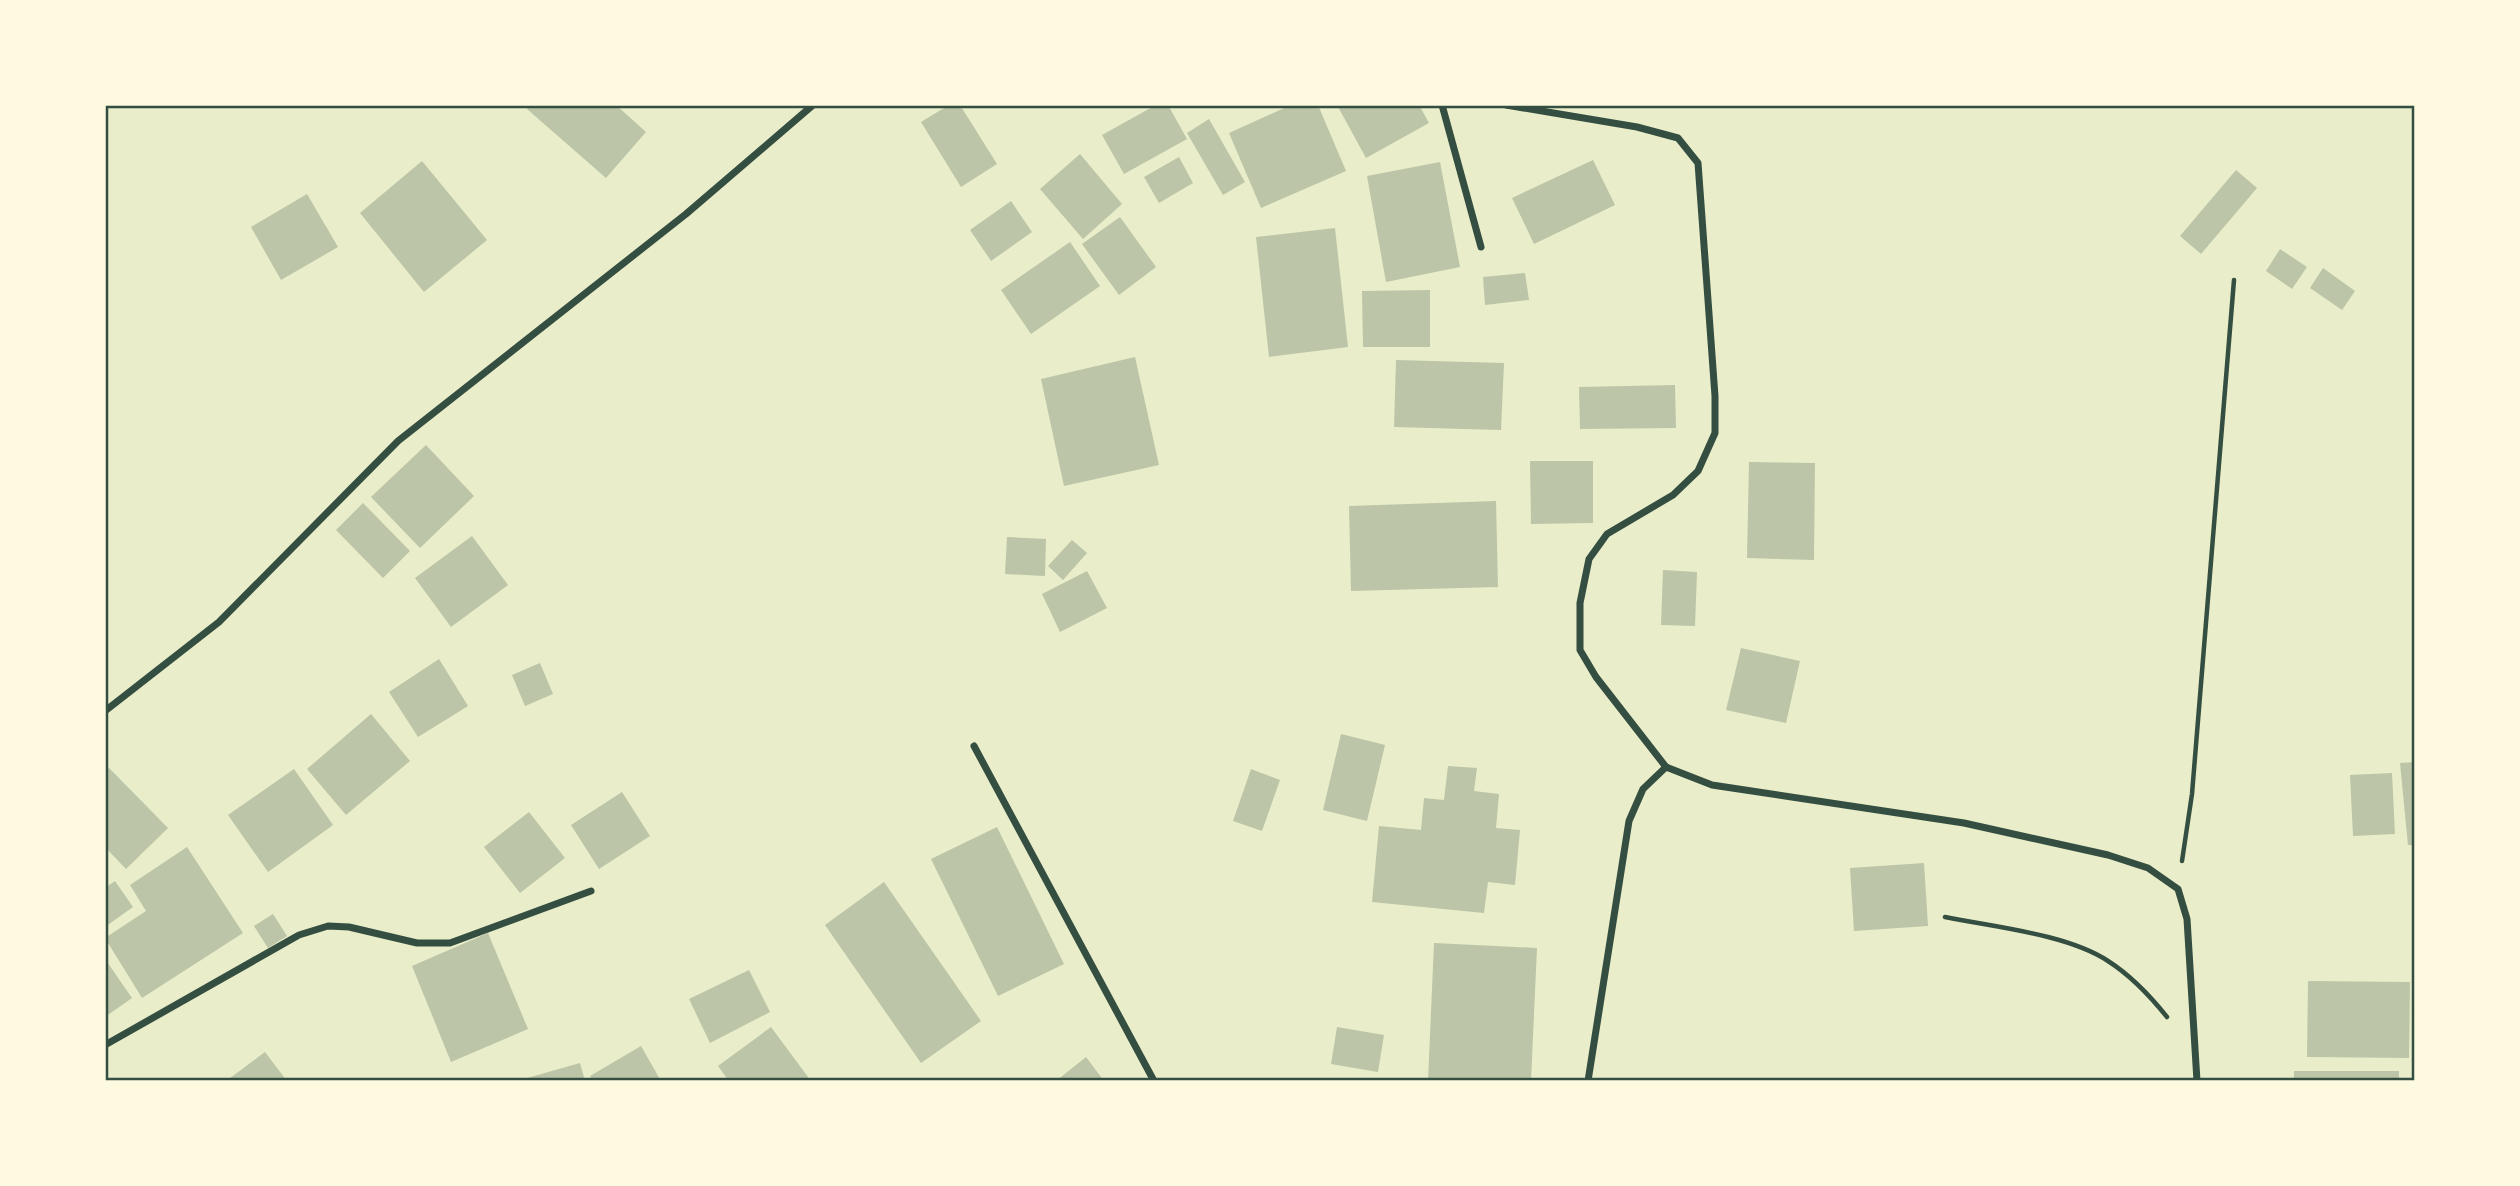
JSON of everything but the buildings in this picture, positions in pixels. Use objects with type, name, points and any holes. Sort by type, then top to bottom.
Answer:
[{"type":"street","points":[[105,711],[219,622],[398,441],[686,214],[813,105]]},
{"type":"street","points":[[1442,105],[1481,247]]},
{"type":"street","points":[[1506,105],[1637,127],[1678,138],[1698,163],[1715,397],[1715,433],[1699,471],[1674,495],[1607,534],[1589,559],[1580,603],[1580,650],[1596,677],[1666,767],[1712,785],[1964,823],[2109,855],[2148,868],[2178,889],[2187,919],[2197,1081]]},
{"type":"street","points":[[974,746],[1154,1081]]},
{"type":"street","points":[[1588,1081],[1629,821],[1643,789],[1666,767]]},
{"type":"street","points":[[105,1045],[299,935],[328,926],[349,927],[418,943],[450,943],[592,891]]},
{"type":"path","points":[[2178,889],[2192,794],[2234,280]]},
{"type":"path","points":[[1945,917],[2067,942],[2108,961],[2153,1000],[2194,1051]]}]
